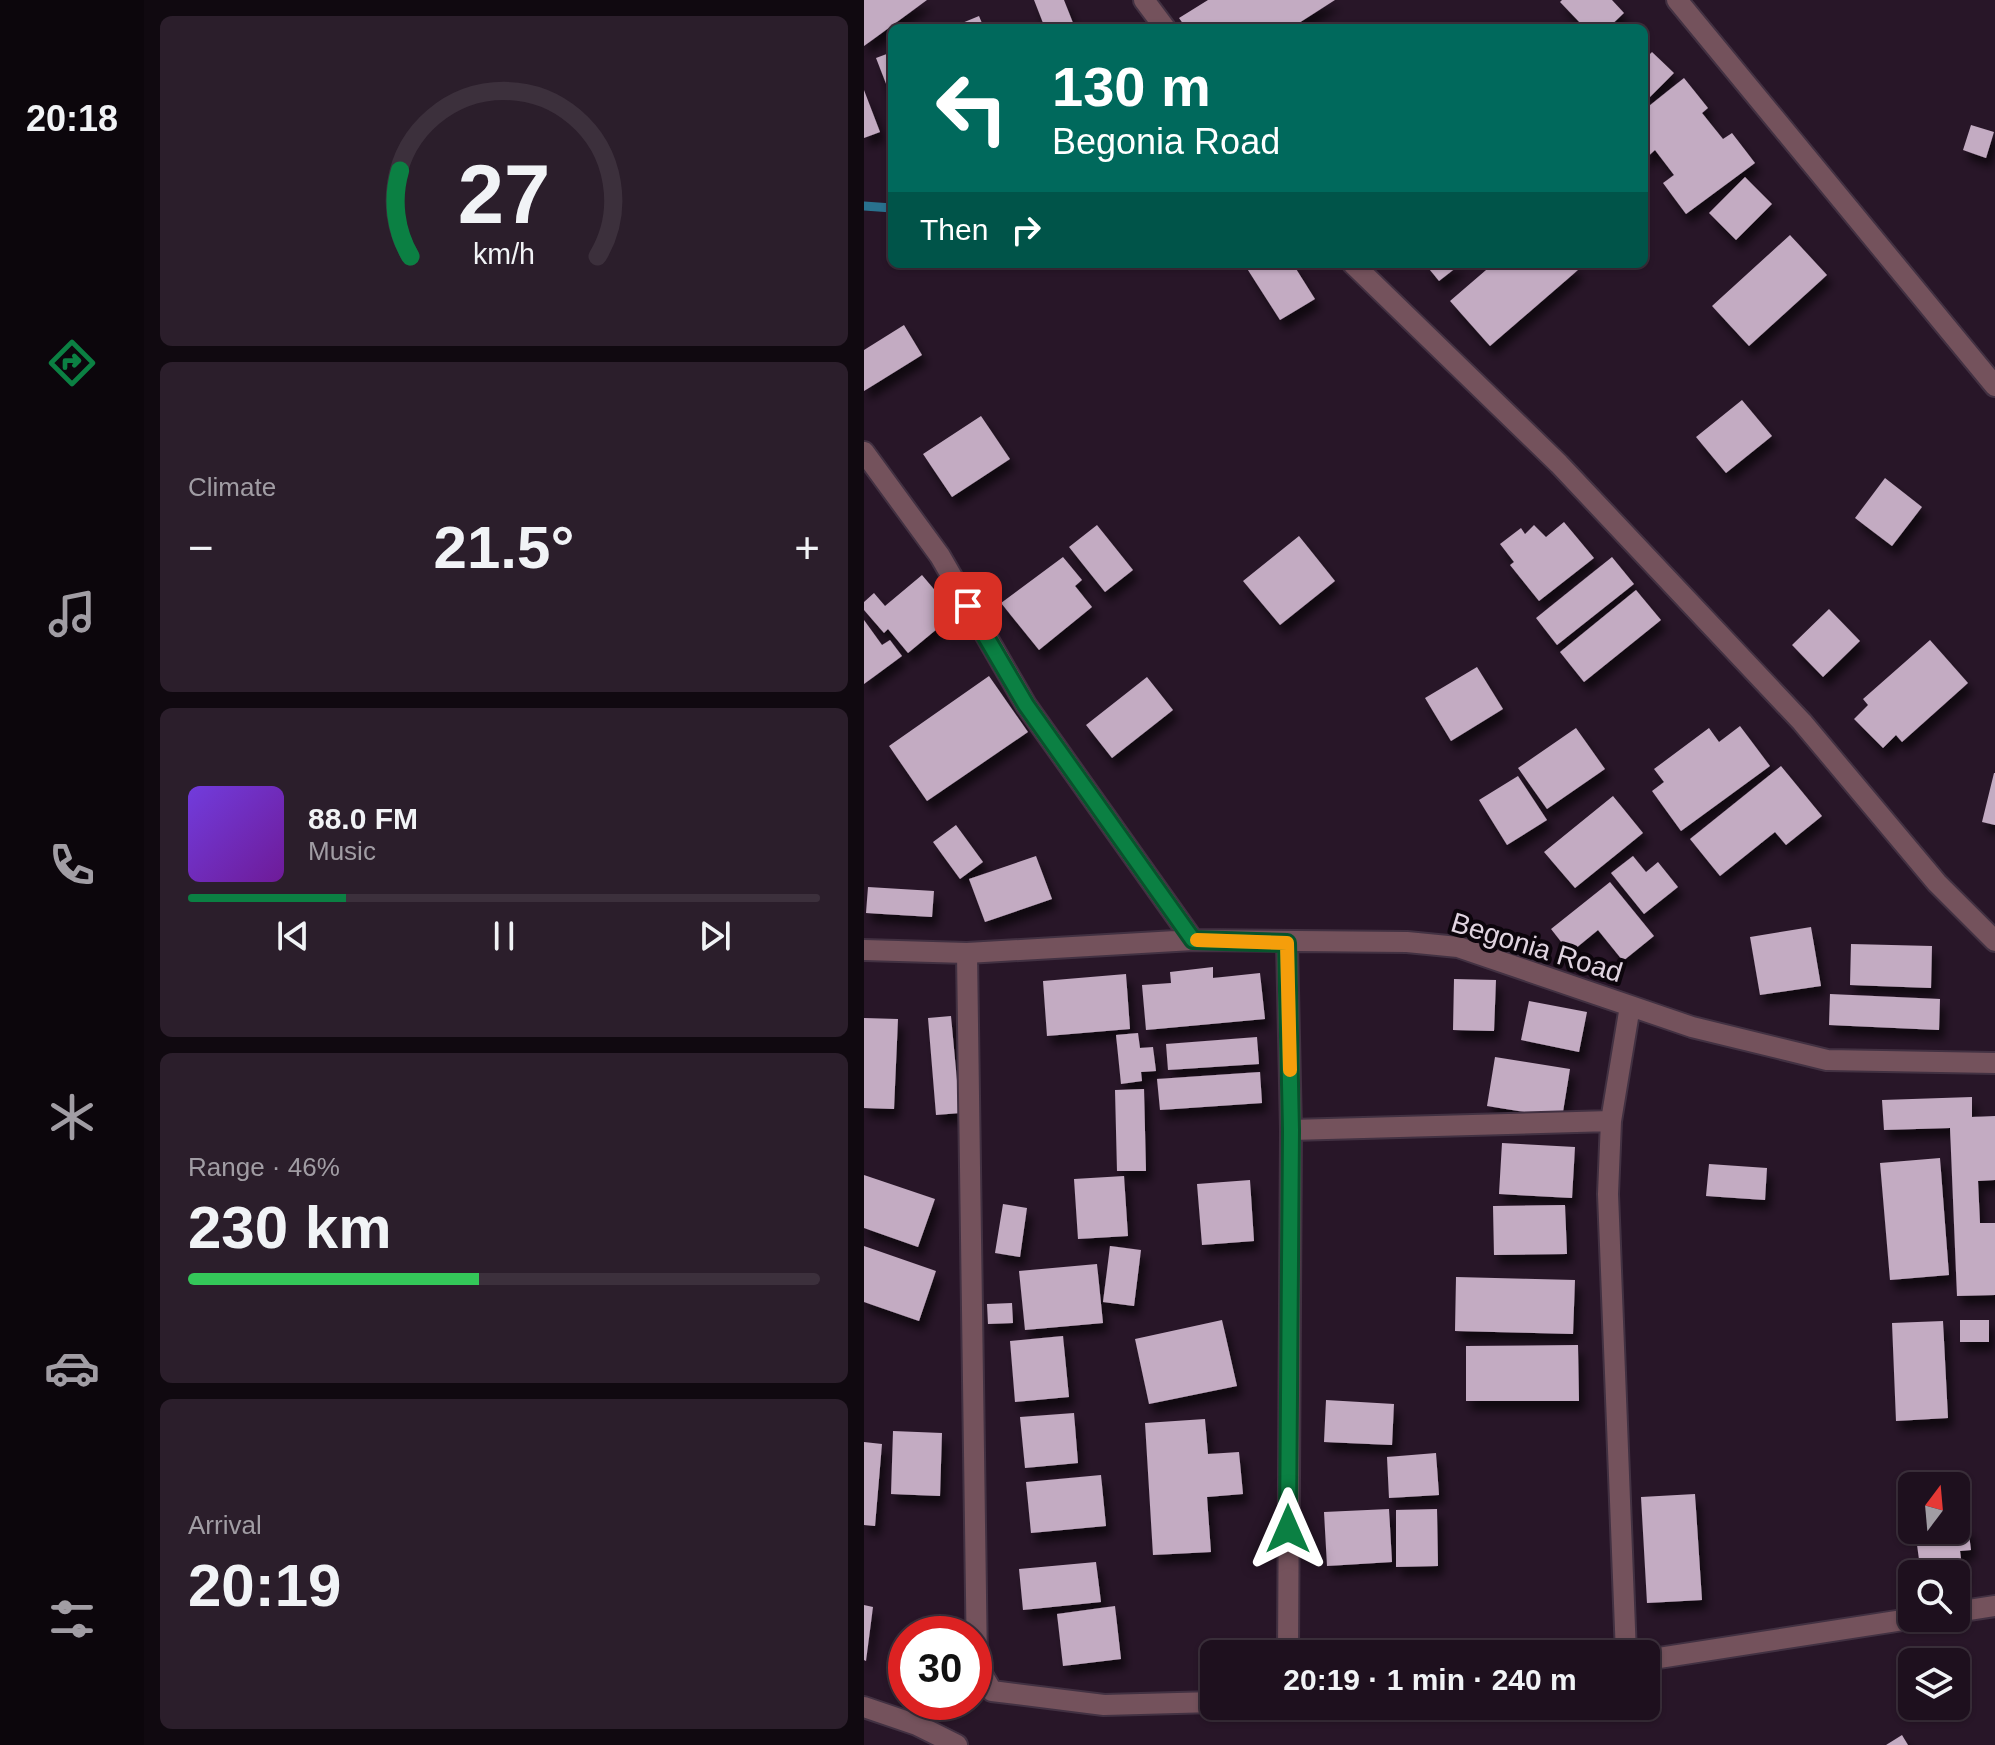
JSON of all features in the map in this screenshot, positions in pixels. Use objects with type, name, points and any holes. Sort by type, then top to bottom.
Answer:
[{"type":"street","points":[[1144,0],[1162,24]]},
{"type":"street","points":[[1677,0],[1995,386]]},
{"type":"street","points":[[1357,268],[1559,464],[1802,722],[1937,883],[1995,941]]},
{"type":"street","points":[[864,452],[940,556],[1034,716],[1193,940]]},
{"type":"street","name":"Begonia Road","points":[[864,950],[967,953],[1193,940],[1407,942],[1458,947],[1692,1027],[1827,1060],[1995,1063]]},
{"type":"street","points":[[1287,943],[1291,1130],[1288,1640]]},
{"type":"street","points":[[967,953],[977,1666],[992,1691],[1104,1705],[1200,1702]]},
{"type":"street","points":[[1625,1640],[1608,1194],[1611,1121],[1630,1006]]},
{"type":"street","points":[[1291,1130],[1611,1121]]},
{"type":"street","points":[[1970,1610],[1995,1606]]},
{"type":"street","points":[[1660,1658],[1898,1621]]},
{"type":"street","points":[[864,1707],[917,1725],[957,1745]]},
{"type":"building","points":[[864,0],[927,0],[894,24],[888,24],[888,28],[864,46]]},
{"type":"building","points":[[1034,0],[1064,0],[1073,24],[1043,24]]},
{"type":"building","points":[[1208,0],[1335,0],[1297,24],[1183,24],[1179,18]]},
{"type":"building","points":[[1612,0],[1624,13],[1612,24],[1581,24],[1560,2]]},
{"type":"building","points":[[979,16],[982,24],[960,24]]},
{"type":"building","points":[[1652,52],[1674,73],[1648,99],[1648,56]]},
{"type":"building","points":[[888,54],[888,89],[876,58]]},
{"type":"building","points":[[1684,78],[1708,108],[1702,113],[1723,139],[1732,133],[1755,163],[1686,214],[1663,183],[1674,175],[1655,150],[1648,156],[1648,107]]},
{"type":"building","points":[[864,90],[880,132],[864,138]]},
{"type":"building","points":[[1971,125],[1994,132],[1986,158],[1963,150]]},
{"type":"building","points":[[1745,177],[1772,204],[1736,240],[1709,213]]},
{"type":"building","points":[[1790,235],[1827,275],[1749,346],[1712,306]]},
{"type":"building","points":[[1247,268],[1296,268],[1315,299],[1280,320]]},
{"type":"building","points":[[1428,268],[1456,268],[1439,281]]},
{"type":"building","points":[[1488,268],[1578,270],[1490,346],[1450,301]]},
{"type":"building","points":[[904,325],[922,355],[864,391],[864,350]]},
{"type":"building","points":[[1742,400],[1772,436],[1726,473],[1696,437]]},
{"type":"building","points":[[981,416],[1010,459],[952,497],[923,454]]},
{"type":"building","points":[[1885,478],[1922,507],[1892,546],[1855,518]]},
{"type":"building","points":[[1564,522],[1594,558],[1539,601],[1510,565],[1514,562],[1500,544],[1521,528],[1525,534],[1534,525],[1546,537]]},
{"type":"building","points":[[1097,525],[1133,570],[1105,592],[1069,547]]},
{"type":"building","points":[[1299,536],[1335,581],[1280,625],[1243,581]]},
{"type":"building","points":[[1063,557],[1082,580],[1075,586],[1092,607],[1039,650],[1001,603]]},
{"type":"building","points":[[1612,557],[1634,584],[1557,645],[1536,618]]},
{"type":"building","points":[[922,575],[955,614],[908,653],[888,629],[884,633],[864,610],[864,602],[874,593],[885,606]]},
{"type":"building","points":[[1636,590],[1661,620],[1584,682],[1560,652]]},
{"type":"building","points":[[1829,609],[1860,641],[1823,677],[1792,645]]},
{"type":"building","points":[[864,620],[882,645],[890,640],[902,656],[864,684]]},
{"type":"building","points":[[1930,640],[1968,683],[1902,742],[1896,735],[1883,748],[1854,719],[1868,705],[1863,699]]},
{"type":"building","points":[[1477,667],[1503,709],[1451,741],[1425,698]]},
{"type":"building","points":[[989,676],[1028,732],[927,801],[889,746]]},
{"type":"building","points":[[1147,677],[1173,710],[1112,758],[1086,725]]},
{"type":"building","points":[[1740,726],[1770,766],[1681,831],[1652,791],[1664,782],[1654,769],[1709,728],[1719,742]]},
{"type":"building","points":[[1576,728],[1605,769],[1547,809],[1518,768]]},
{"type":"building","points":[[1781,766],[1822,816],[1786,845],[1775,832],[1720,876],[1690,839]]},
{"type":"building","points":[[1995,773],[1995,825],[1982,822]]},
{"type":"building","points":[[1518,776],[1547,820],[1507,845],[1479,800]]},
{"type":"building","points":[[1613,796],[1643,833],[1575,888],[1544,852]]},
{"type":"building","points":[[956,825],[983,862],[960,879],[933,842]]},
{"type":"building","points":[[1036,856],[1052,899],[985,922],[969,879]]},
{"type":"building","points":[[1633,856],[1646,872],[1658,862],[1678,887],[1644,914],[1611,873]]},
{"type":"building","points":[[1610,882],[1654,936],[1623,961],[1598,930],[1570,953],[1551,929]]},
{"type":"building","points":[[868,887],[934,891],[932,917],[866,913]]},
{"type":"building","points":[[1811,927],[1821,986],[1760,995],[1750,937]]},
{"type":"building","points":[[1851,944],[1932,946],[1931,988],[1850,985]]},
{"type":"building","points":[[1213,967],[1213,978],[1260,973],[1265,1019],[1146,1030],[1142,985],[1171,983],[1170,972]]},
{"type":"building","points":[[1126,974],[1130,1029],[1047,1036],[1043,981]]},
{"type":"building","points":[[1454,979],[1496,980],[1494,1031],[1453,1030]]},
{"type":"building","points":[[1830,994],[1940,999],[1939,1030],[1829,1025]]},
{"type":"building","points":[[1529,1001],[1587,1012],[1579,1052],[1521,1040]]},
{"type":"building","points":[[951,1016],[960,1113],[936,1115],[928,1018]]},
{"type":"building","points":[[864,1018],[898,1019],[894,1109],[864,1108]]},
{"type":"building","points":[[1138,1033],[1140,1048],[1153,1047],[1156,1071],[1141,1072],[1142,1081],[1121,1084],[1116,1035]]},
{"type":"building","points":[[1257,1037],[1259,1064],[1168,1070],[1166,1044]]},
{"type":"building","points":[[1495,1057],[1570,1069],[1562,1118],[1487,1106]]},
{"type":"building","points":[[1260,1072],[1262,1103],[1160,1110],[1157,1079]]},
{"type":"building","points":[[1144,1089],[1146,1171],[1117,1171],[1115,1090]]},
{"type":"building","points":[[1972,1097],[1972,1117],[1995,1116],[1995,1180],[1978,1181],[1980,1223],[1995,1223],[1995,1295],[1957,1296],[1950,1128],[1884,1130],[1882,1100]]},
{"type":"building","points":[[1502,1143],[1575,1147],[1572,1198],[1499,1194]]},
{"type":"building","points":[[1940,1158],[1949,1275],[1890,1280],[1880,1163]]},
{"type":"building","points":[[1709,1164],[1767,1168],[1765,1200],[1706,1196]]},
{"type":"building","points":[[864,1175],[935,1199],[918,1247],[864,1228]]},
{"type":"building","points":[[1124,1176],[1128,1236],[1078,1239],[1074,1179]]},
{"type":"building","points":[[1250,1180],[1254,1241],[1202,1245],[1197,1184]]},
{"type":"building","points":[[1003,1204],[1027,1208],[1020,1257],[995,1253]]},
{"type":"building","points":[[1565,1205],[1567,1254],[1494,1255],[1493,1206]]},
{"type":"building","points":[[864,1246],[936,1271],[919,1321],[864,1302]]},
{"type":"building","points":[[1110,1246],[1141,1250],[1134,1306],[1103,1302]]},
{"type":"building","points":[[1097,1264],[1103,1323],[1025,1330],[1019,1271]]},
{"type":"building","points":[[1456,1277],[1575,1280],[1573,1334],[1455,1331]]},
{"type":"building","points":[[1012,1303],[1013,1323],[988,1324],[987,1304]]},
{"type":"building","points":[[1222,1320],[1237,1386],[1149,1404],[1135,1339]]},
{"type":"building","points":[[1960,1320],[1989,1320],[1989,1342],[1960,1342]]},
{"type":"building","points":[[1943,1321],[1948,1418],[1896,1421],[1892,1323]]},
{"type":"building","points":[[1063,1336],[1069,1397],[1015,1402],[1010,1341]]},
{"type":"building","points":[[1578,1345],[1579,1401],[1466,1401],[1466,1346]]},
{"type":"building","points":[[1326,1400],[1394,1404],[1392,1445],[1324,1442]]},
{"type":"building","points":[[1074,1413],[1078,1463],[1025,1468],[1020,1417]]},
{"type":"building","points":[[1205,1419],[1208,1454],[1239,1452],[1243,1494],[1207,1497],[1211,1552],[1153,1555],[1145,1423]]},
{"type":"building","points":[[893,1431],[942,1433],[940,1496],[891,1494]]},
{"type":"building","points":[[864,1442],[882,1444],[875,1526],[864,1525]]},
{"type":"building","points":[[1436,1453],[1439,1495],[1389,1498],[1387,1457]]},
{"type":"building","points":[[1101,1475],[1106,1526],[1031,1533],[1026,1482]]},
{"type":"building","points":[[1695,1494],[1702,1600],[1647,1603],[1641,1497]]},
{"type":"building","points":[[1389,1509],[1392,1562],[1327,1566],[1324,1512]]},
{"type":"building","points":[[1437,1509],[1438,1566],[1396,1567],[1396,1510]]},
{"type":"building","points":[[1970,1542],[1971,1550],[1960,1551],[1961,1560],[1919,1560],[1917,1544]]},
{"type":"building","points":[[1096,1562],[1101,1602],[1023,1610],[1019,1569]]},
{"type":"building","points":[[864,1605],[873,1607],[866,1661],[864,1660]]},
{"type":"building","points":[[1115,1606],[1121,1659],[1063,1666],[1057,1614]]},
{"type":"building","points":[[1902,1735],[1908,1745],[1886,1745]]},
{"type":"waterway","points":[[864,206],[888,208]]},
{"type":"slow traffic","points":[[1197,940],[1287,943],[1290,1070]]},
{"type":"route","points":[[968,606],[1026,705],[1107,824],[1153,882],[1193,940],[1287,943],[1291,1130],[1288,1529]]}]
